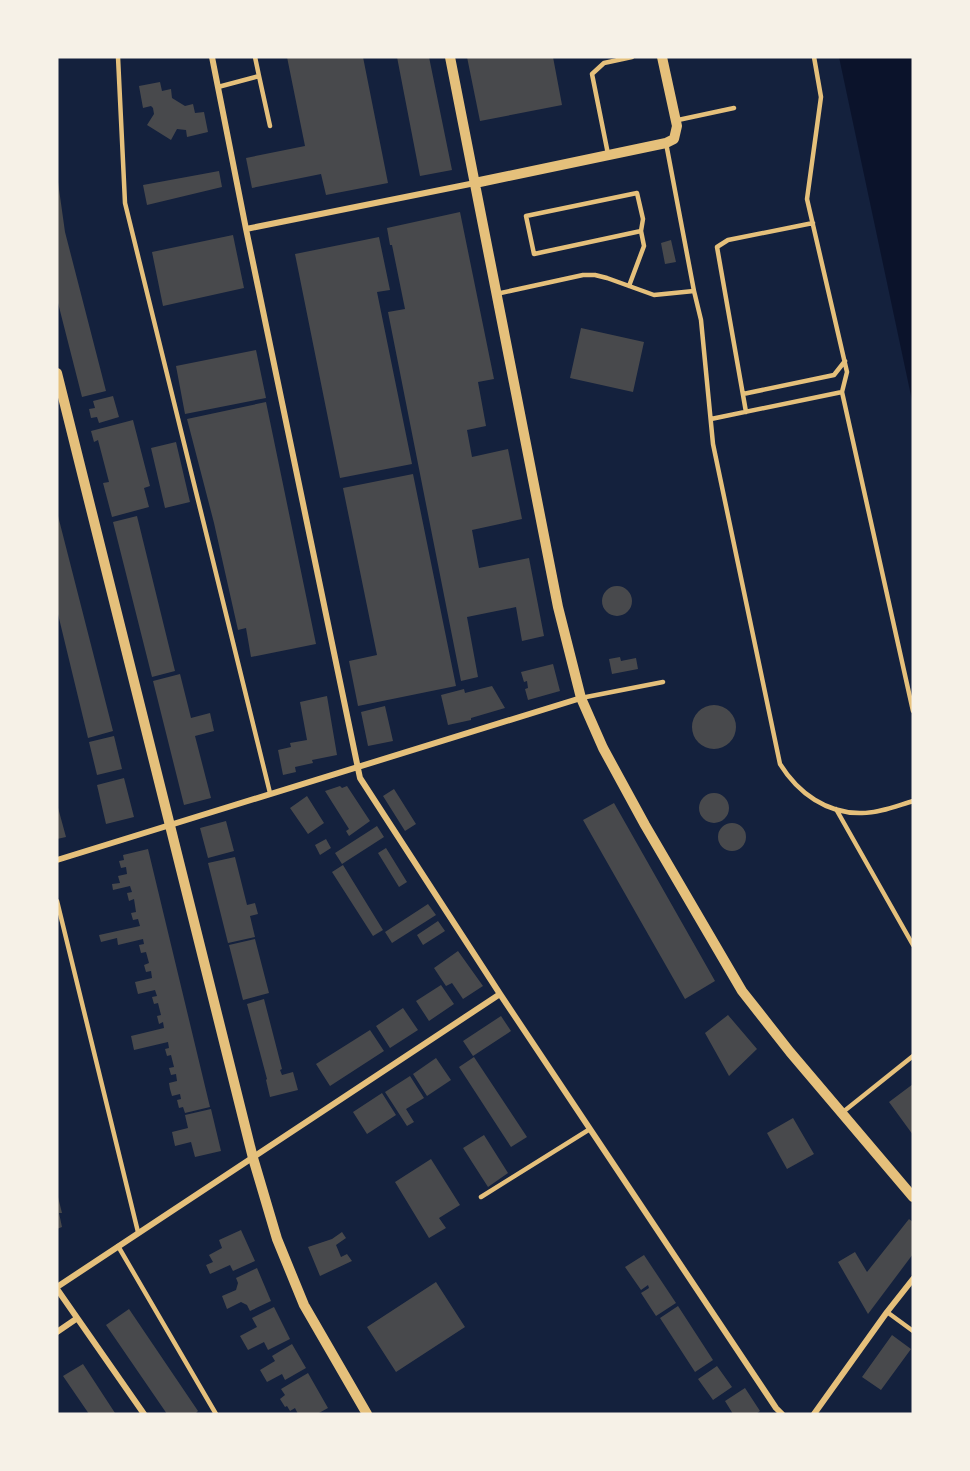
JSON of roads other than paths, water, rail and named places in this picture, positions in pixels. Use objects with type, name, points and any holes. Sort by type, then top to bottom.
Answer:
[{"type":"street","points":[[212,57],[360,778],[500,994],[782,1414]]},
{"type":"street","points":[[450,57],[558,607],[580,698],[603,748],[645,825],[742,991],[790,1052],[913,1197]]},
{"type":"street","points":[[246,229],[666,143],[674,139],[677,132],[662,57]]},
{"type":"street","points":[[57,373],[253,1158],[277,1239],[304,1305],[367,1414]]},
{"type":"street","points":[[57,860],[580,698]]},
{"type":"street","points":[[144,1414],[76,1319],[57,1288],[138,1232],[500,994]]},
{"type":"street","points":[[814,1414],[913,1279]]},
{"type":"street","points":[[57,1332],[76,1319]]},
{"type":"lane","points":[[118,57],[125,203],[270,793]]},
{"type":"lane","points":[[255,57],[270,126]]},
{"type":"lane","points":[[609,156],[592,74],[604,63],[632,57]]},
{"type":"lane","points":[[814,57],[821,97],[807,198],[847,372],[842,392],[913,711]]},
{"type":"lane","points":[[218,87],[259,76]]},
{"type":"lane","points":[[676,121],[734,108]]},
{"type":"lane","points":[[666,143],[701,320],[708,402],[721,491],[780,764],[802,792],[819,803],[836,809],[860,813],[879,811],[913,801]]},
{"type":"lane","points":[[629,286],[644,246],[641,231],[644,219],[637,193],[526,216],[534,254],[641,231]]},
{"type":"lane","points":[[747,412],[717,247],[728,240],[813,223]]},
{"type":"lane","points":[[496,294],[583,275],[595,275],[654,296],[694,291]]},
{"type":"lane","points":[[743,394],[834,375],[845,361]]},
{"type":"lane","points":[[711,419],[842,392]]},
{"type":"lane","points":[[580,698],[663,682]]},
{"type":"lane","points":[[836,809],[913,945]]},
{"type":"lane","points":[[57,901],[138,1232]]},
{"type":"lane","points":[[843,1112],[913,1056]]},
{"type":"lane","points":[[481,1197],[590,1129]]},
{"type":"lane","points":[[118,1246],[216,1414]]},
{"type":"lane","points":[[887,1312],[913,1331]]},
{"type":"water","points":[[839,57],[913,57],[913,405]]}]
